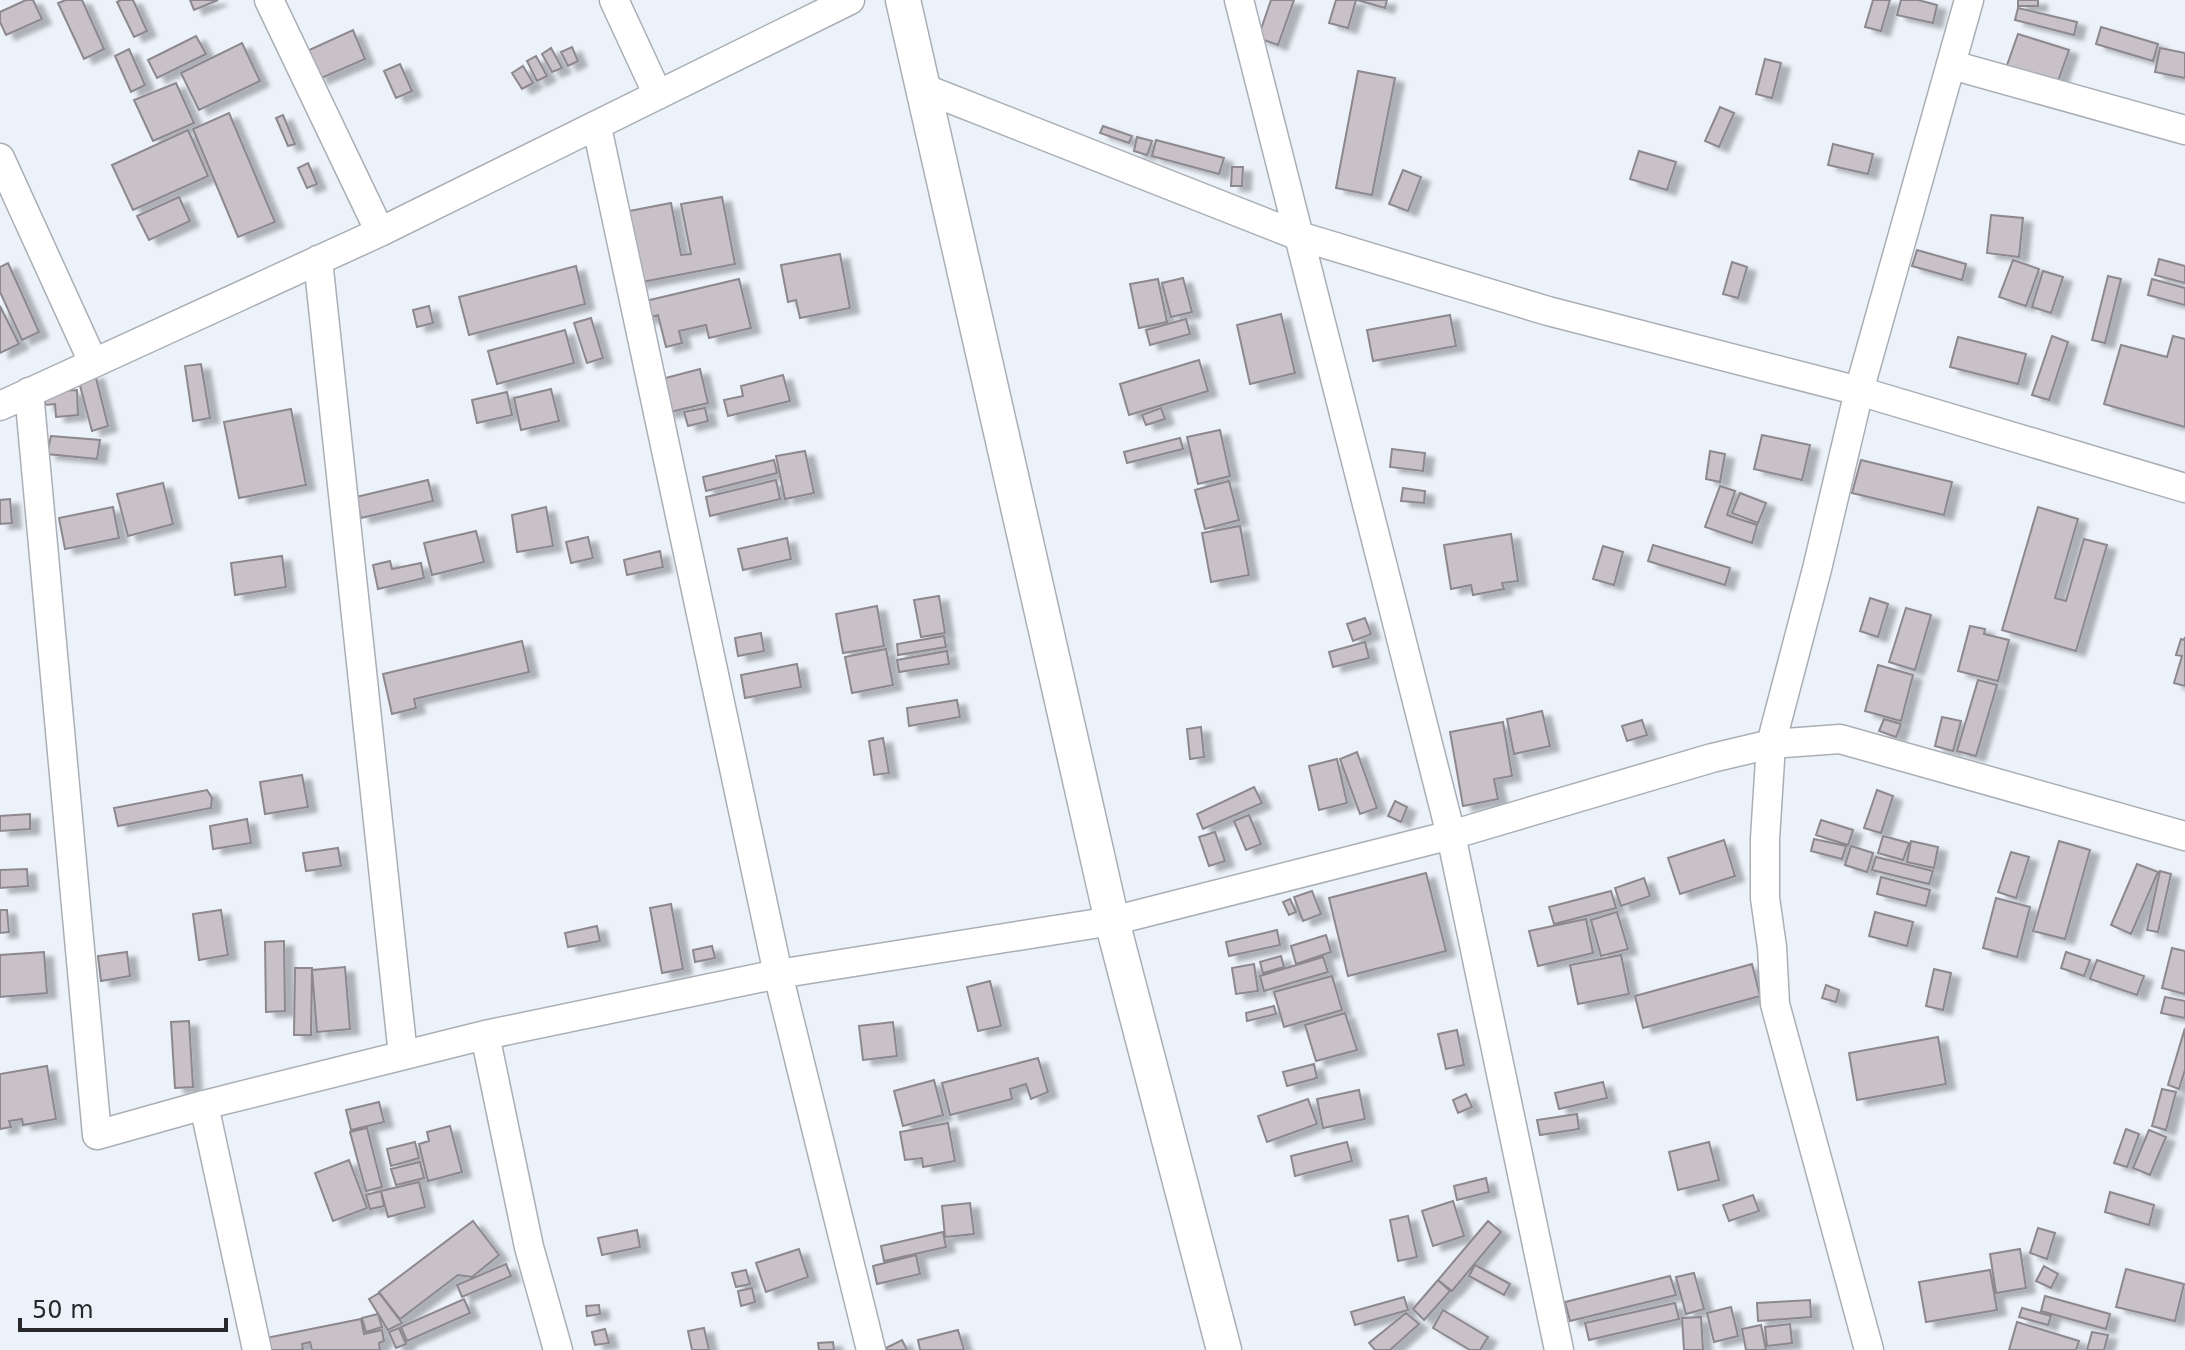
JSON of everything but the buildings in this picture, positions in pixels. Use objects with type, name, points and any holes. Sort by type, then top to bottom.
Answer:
[{"type":"street","points":[[269,0],[380,232]]},
{"type":"street","points":[[614,0],[658,95]]},
{"type":"street","points":[[0,406],[380,232],[850,0]]},
{"type":"street","points":[[903,0],[1112,921],[1224,1350]]},
{"type":"street","points":[[1239,0],[1451,835],[1559,1350]]},
{"type":"street","points":[[1869,1350],[1775,1004],[1765,898],[1771,744],[1859,391],[1969,0]]},
{"type":"street","points":[[1952,65],[2185,130]]},
{"type":"street","points":[[923,88],[1299,236],[1548,311],[1859,391],[2185,488]]},
{"type":"street","points":[[597,127],[778,974],[871,1350]]},
{"type":"street","points":[[0,158],[93,362]]},
{"type":"street","points":[[318,260],[403,1055]]},
{"type":"street","points":[[29,392],[97,1135],[485,1035],[778,974],[1112,921],[1451,835],[1712,758],[1771,744],[1840,739],[2185,836]]},
{"type":"street","points":[[485,1035],[529,1247],[558,1350]]},
{"type":"street","points":[[204,1105],[257,1350]]}]
